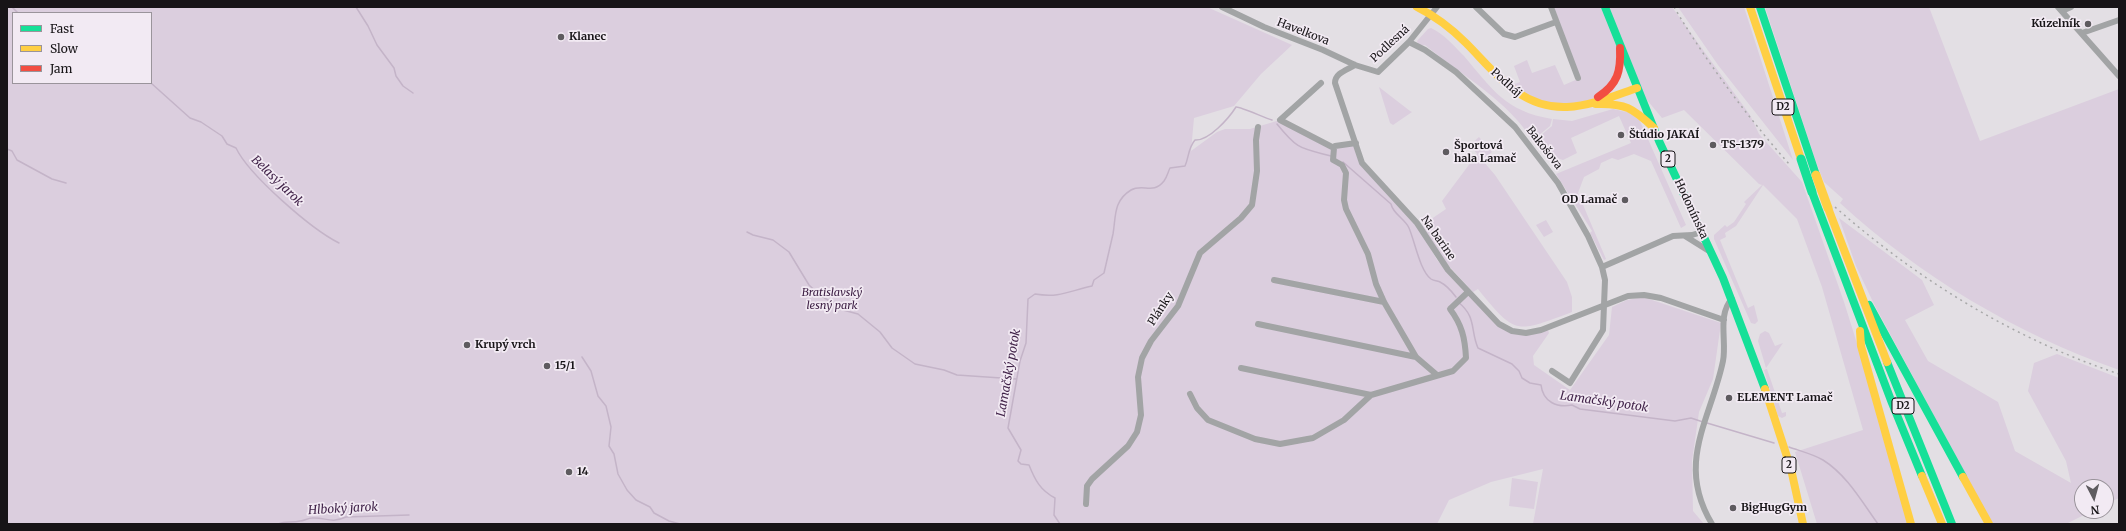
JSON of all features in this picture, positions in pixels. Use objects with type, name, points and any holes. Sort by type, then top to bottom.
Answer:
[{"type":"main road","name":"Podháj","points":[[1417,7],[1434,11],[1463,40],[1500,81],[1522,98],[1551,107],[1585,104],[1637,88]]},
{"type":"main road","name":"Hodonínska","points":[[1605,7],[1654,129],[1712,253],[1756,361],[1791,469],[1802,524]]},
{"type":"main road","name":"D2","points":[[1750,7],[1763,32]]},
{"type":"main road","name":"D2","points":[[1760,7],[1763,32],[1812,192],[1860,320],[1942,524]]},
{"type":"main road","points":[[1585,104],[1610,90],[1616,82],[1620,67],[1619,43]]},
{"type":"main road","name":"D2","points":[[1769,52],[1857,286],[1952,524]]},
{"type":"main road","points":[[1585,104],[1620,104],[1627,106],[1635,109],[1654,129]]},
{"type":"main road","points":[[1857,286],[1877,317],[1989,524]]},
{"type":"main road","points":[[1860,320],[1861,346],[1911,524]]},
{"type":"street","name":"Havelkova","points":[[1222,7],[1264,27],[1323,50],[1355,65]]},
{"type":"street","points":[[1476,7],[1504,34],[1515,37],[1556,22]]},
{"type":"street","points":[[1551,7],[1578,78]]},
{"type":"street","points":[[2060,9],[2071,7]]},
{"type":"street","points":[[2060,9],[2119,76]]},
{"type":"street","name":"Podlesná","points":[[1355,65],[1378,72],[1409,42],[1434,11]]},
{"type":"street","points":[[2082,33],[2118,21]]},
{"type":"street","name":"Bakošova","points":[[1409,42],[1425,50],[1456,72],[1515,127],[1568,200],[1602,268],[1605,280],[1603,330],[1570,383],[1552,371]]},
{"type":"street","name":"Na barine","points":[[1355,65],[1339,74],[1335,80],[1362,163],[1416,223],[1439,258],[1468,292],[1499,324],[1512,331],[1526,333],[1541,330],[1628,296],[1644,294],[1661,298],[1724,320]]},
{"type":"street","points":[[1321,83],[1280,120],[1333,153],[1342,165],[1346,173],[1344,200],[1346,209],[1368,254],[1376,284],[1384,302],[1416,357],[1437,375]]},
{"type":"street","name":"Plánky","points":[[1086,504],[1088,486],[1092,479],[1128,446],[1137,432],[1141,415],[1138,377],[1145,352],[1178,306],[1200,253],[1241,218],[1252,204],[1257,171],[1256,140],[1258,127]]},
{"type":"street","points":[[1333,153],[1335,146],[1356,143]]},
{"type":"street","points":[[1602,268],[1673,236],[1692,236],[1702,232]]},
{"type":"street","points":[[1683,236],[1712,253]]},
{"type":"street","points":[[1274,280],[1384,302]]},
{"type":"street","points":[[1190,394],[1197,408],[1208,420],[1255,439],[1280,444],[1313,438],[1344,420],[1371,395],[1453,371],[1466,358],[1465,337],[1459,322],[1450,309],[1468,292]]},
{"type":"street","points":[[1712,524],[1702,501],[1696,479],[1697,445],[1723,360],[1726,305],[1732,299]]},
{"type":"street","points":[[1258,324],[1416,357]]},
{"type":"street","points":[[1242,368],[1371,395]]},
{"type":"green space","name":"Bratislavský lesný park","points":[[7,7],[1207,7],[1292,45],[1261,74],[1234,106],[1194,118],[1191,151],[1217,132],[1225,129],[1250,129],[1280,120],[1334,147],[1356,143],[1362,163],[1418,226],[1437,260],[1497,325],[1509,332],[1548,330],[1549,333],[1533,356],[1534,365],[1570,390],[1609,335],[1612,307],[1627,300],[1643,297],[1721,323],[1713,379],[1699,412],[1692,461],[1693,511],[1704,524],[1533,524],[1543,469],[1491,482],[1449,500],[1437,524],[7,524]]},
{"type":"green space","points":[[1554,7],[1672,7],[1750,115],[1759,134],[1802,182],[1844,302],[1871,388],[1908,524],[1817,524],[1795,452],[1863,430],[1822,287],[1797,219],[1763,185],[1736,226],[1725,233],[1726,237],[1720,240],[1748,308],[1754,305],[1758,321],[1755,324],[1751,323],[1714,239],[1714,235],[1725,225],[1727,227],[1734,222],[1746,204],[1744,202],[1762,185],[1759,184],[1684,110],[1662,118],[1637,88],[1620,45],[1615,85],[1585,104],[1551,107],[1507,87],[1520,82],[1514,66],[1527,60],[1532,73],[1555,65],[1564,85],[1580,78]]},
{"type":"green space","points":[[1678,7],[1744,7],[1793,160],[1718,65]]},
{"type":"green space","points":[[1765,7],[1929,7],[1980,141],[2119,89],[2119,370],[2043,339],[1971,300],[1936,279],[1903,255],[1840,203],[1843,199],[1824,182],[1816,162]]},
{"type":"green space","points":[[1431,28],[1453,44],[1492,89],[1501,97],[1522,111],[1552,119],[1550,126],[1532,141],[1512,114],[1498,101],[1425,45],[1419,46],[1417,41],[1428,29]]},
{"type":"green space","points":[[1379,87],[1412,112],[1393,125],[1390,123]]},
{"type":"green space","points":[[1613,109],[1631,113],[1640,121],[1686,225],[1681,228],[1651,161],[1634,154],[1618,160],[1612,158],[1601,163],[1599,169],[1584,177],[1578,193],[1606,259],[1604,260],[1590,233],[1592,231],[1556,174],[1631,143],[1619,116],[1571,138],[1577,153],[1563,160],[1554,157],[1550,160],[1535,140],[1552,126],[1553,119],[1572,121]]},
{"type":"green space","points":[[1479,137],[1492,152],[1482,160],[1470,145]]},
{"type":"green space","points":[[1477,154],[1495,175],[1567,282],[1572,297],[1572,312],[1539,324],[1528,326],[1518,326],[1510,322],[1501,315],[1478,289],[1473,292],[1448,265],[1421,226],[1446,209],[1442,201]]},
{"type":"green space","points":[[1839,218],[1922,280],[1934,305],[1905,320],[1928,361],[1998,402],[2015,451],[2071,483],[2066,461],[2028,391],[2034,363],[2057,354],[2119,378],[2119,498],[2114,500],[2114,479],[2074,479],[2074,519],[2076,519],[2066,524],[1992,524],[1874,304],[1856,266]]},
{"type":"green space","points":[[1546,220],[1553,232],[1544,237],[1536,225]]},
{"type":"green space","points":[[1765,331],[1769,333],[1775,346],[1783,343],[1766,368],[1758,341],[1760,334]]},
{"type":"green space","points":[[1767,369],[1782,413],[1786,412],[1786,416],[1782,418],[1778,416],[1764,370]]},
{"type":"green space","points":[[1512,478],[1538,482],[1534,509],[1509,506]]},
{"type":"waterway","name":"Belasý jarok","points":[[12,7],[17,12]]},
{"type":"waterway","points":[[356,7],[368,26],[377,45],[394,68],[396,76],[403,86],[413,93]]},
{"type":"waterway","name":"Belasý jarok","points":[[152,84],[190,118],[201,122],[222,136],[227,144],[236,148],[254,172],[282,200],[313,226],[339,243]]},
{"type":"waterway","name":"Lamačský potok","points":[[1060,524],[1054,515],[1055,498],[1045,492],[1033,475],[1029,465],[1021,464],[1018,461],[1021,450],[1008,428],[1020,361],[1026,343],[1028,299],[1035,294],[1058,295],[1092,286],[1094,280],[1104,273],[1113,234],[1116,210],[1125,194],[1135,188],[1156,187],[1164,181],[1170,168],[1185,166],[1190,149],[1195,140],[1206,137],[1212,133],[1224,123],[1236,107],[1272,120]]},
{"type":"waterway","name":"Lamačský potok","points":[[1277,124],[1290,139],[1300,147],[1331,156]]},
{"type":"waterway","points":[[7,149],[12,151],[17,160],[52,179],[66,183]]},
{"type":"waterway","name":"Lamačský potok","points":[[1343,162],[1391,204],[1394,211],[1409,228],[1421,263],[1427,275],[1431,279],[1445,285],[1456,297]]},
{"type":"waterway","points":[[747,232],[773,240],[789,252],[809,285],[820,295],[843,310],[858,314],[880,332],[892,348],[915,364],[944,370],[957,375],[1016,379]]},
{"type":"waterway","name":"Lamačský potok","points":[[1458,302],[1471,318],[1478,348],[1512,364],[1519,371],[1522,378],[1530,383],[1541,385],[1542,391],[1548,400],[1556,404],[1561,406],[1572,405],[1580,409],[1675,421],[1691,418],[1703,422]]},
{"type":"waterway","points":[[582,357],[591,371],[598,396],[606,406],[611,427],[609,446],[614,454],[618,474],[627,490],[636,500],[650,507],[654,513],[669,521],[680,524]]},
{"type":"waterway","name":"Lamačský potok","points":[[1707,423],[1774,443]]},
{"type":"waterway","name":"Lamačský potok","points":[[1789,447],[1815,456],[1832,466],[1854,489],[1878,524]]},
{"type":"waterway","name":"Hlboký jarok","points":[[278,524],[302,521],[309,518],[336,520],[346,517],[409,515]]},
{"type":"railway","points":[[1674,7],[1728,88],[1789,164]]},
{"type":"railway","points":[[1835,207],[1900,259],[1969,305],[2042,343],[2080,360],[2119,374]]},
{"type":"traffic: fast","points":[[1605,7],[1659,141],[1723,278],[1765,389]]},
{"type":"traffic: fast","points":[[1760,7],[1816,175]]},
{"type":"traffic: fast","points":[[1801,159],[1812,192]]},
{"type":"traffic: fast","points":[[1812,192],[1892,403],[1922,476]]},
{"type":"traffic: fast","points":[[1869,305],[1963,477]]},
{"type":"traffic: fast","points":[[1887,362],[1952,524]]},
{"type":"traffic: slow","points":[[1417,7],[1436,18],[1455,32],[1498,77],[1510,87],[1535,102],[1550,106],[1567,107],[1585,105],[1637,88]]},
{"type":"traffic: slow","points":[[1750,7],[1801,159]]},
{"type":"traffic: slow","points":[[1596,104],[1606,104],[1628,108],[1634,111],[1654,128]]},
{"type":"traffic: slow","points":[[1816,175],[1828,208]]},
{"type":"traffic: slow","points":[[1828,208],[1887,362]]},
{"type":"traffic: slow","points":[[1860,331],[1861,346],[1911,524]]},
{"type":"traffic: slow","points":[[1765,389],[1791,469],[1803,524]]},
{"type":"traffic: slow","points":[[1922,476],[1942,524]]},
{"type":"traffic: slow","points":[[1963,477],[1989,524]]},
{"type":"traffic: jam","points":[[1598,97],[1610,87],[1617,76],[1620,64],[1620,48]]},
{"type":"place","name":"Kúzelník","points":[[2088,24]]},
{"type":"place","name":"Klanec","points":[[561,37]]},
{"type":"place","name":"Štúdio JAKAÍ","points":[[1621,135]]},
{"type":"place","name":"TS-1379","points":[[1713,145]]},
{"type":"place","name":"Športová hala Lamač","points":[[1446,152]]},
{"type":"place","name":"OD Lamač","points":[[1625,200]]},
{"type":"place","name":"Krupý vrch","points":[[467,345]]},
{"type":"place","name":"15/1","points":[[547,366]]},
{"type":"place","name":"ELEMENT Lamač","points":[[1729,398]]},
{"type":"place","name":"14","points":[[569,472]]},
{"type":"place","name":"BigHugGym","points":[[1733,508]]}]
